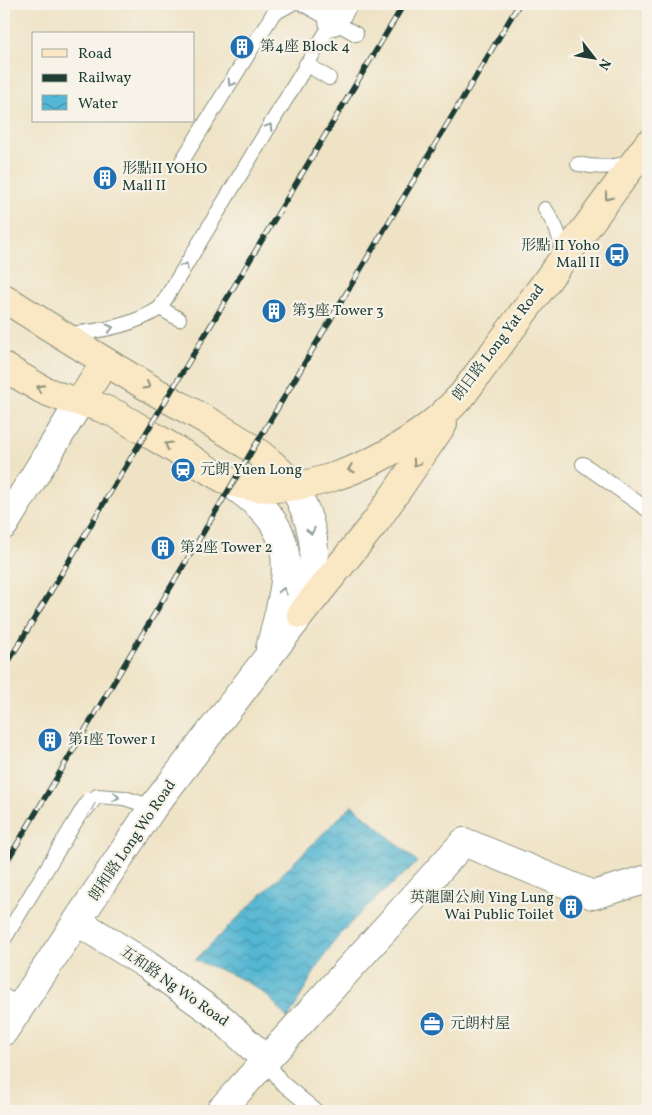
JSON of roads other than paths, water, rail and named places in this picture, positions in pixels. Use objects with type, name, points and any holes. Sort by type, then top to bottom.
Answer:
[{"type":"main road","name":"朗日路 Long Yat Road","points":[[4,367],[43,390],[61,398],[100,407],[118,415],[228,481],[252,487],[273,488],[309,483],[346,471],[373,461],[398,448],[443,414],[463,394],[642,152]]},
{"type":"main road","points":[[4,298],[105,362],[248,446],[284,474],[293,486]]},
{"type":"main road","points":[[80,402],[105,362]]},
{"type":"main road","points":[[301,614],[377,520],[463,394]]},
{"type":"street","points":[[4,525],[80,402]]},
{"type":"street","name":"朗和路 Long Wo Road","points":[[228,481],[262,508],[274,522],[283,541],[287,575],[268,655]]},
{"type":"street","name":"朗和路 Long Wo Road","points":[[4,1031],[12,1001],[78,922],[153,807],[301,614],[310,586],[315,558],[313,532],[302,501],[293,486]]},
{"type":"street","points":[[220,1111],[464,842],[593,895],[648,879]]},
{"type":"street","name":"五和路 Ng Wo Road","points":[[78,922],[147,965],[222,1019],[266,1060]]},
{"type":"lane","points":[[182,161],[273,14],[290,4]]},
{"type":"lane","points":[[303,4],[338,12],[356,34]]},
{"type":"lane","points":[[62,334],[85,333],[109,328],[146,318],[160,308],[338,12]]},
{"type":"lane","points":[[306,64],[329,78]]},
{"type":"lane","points":[[578,164],[603,167],[620,166],[642,152]]},
{"type":"lane","points":[[545,209],[556,226],[560,237],[562,250],[560,262]]},
{"type":"lane","points":[[160,308],[179,319]]},
{"type":"lane","points":[[583,464],[648,510]]},
{"type":"lane","points":[[4,938],[85,810],[97,796],[124,798],[153,807]]},
{"type":"lane","points":[[4,938],[89,799]]},
{"type":"lane","points":[[266,1060],[281,1082],[316,1111]]},
{"type":"water","points":[[352,805],[418,862],[363,910],[343,931],[315,970],[288,1019],[258,989],[232,975],[195,960]]},
{"type":"railway","points":[[4,669],[404,4]]},
{"type":"railway","points":[[4,866],[519,4]]},
{"type":"place","name":"第4座 Block 4","points":[[242,47]]},
{"type":"place","name":"形點II YOHO Mall II","points":[[105,178]]},
{"type":"place","name":"形點 II Yoho Mall II","points":[[617,255]]},
{"type":"place","name":"第3座 Tower 3","points":[[274,311]]},
{"type":"place","name":"元朗 Yuen Long","points":[[183,470]]},
{"type":"place","name":"第2座 Tower 2","points":[[163,548]]},
{"type":"place","name":"第1座 Tower 1","points":[[50,740]]},
{"type":"place","name":"英龍圍公廁 Ying Lung Wai Public Toilet","points":[[571,907]]},
{"type":"place","name":"元朗村屋","points":[[432,1024]]}]
